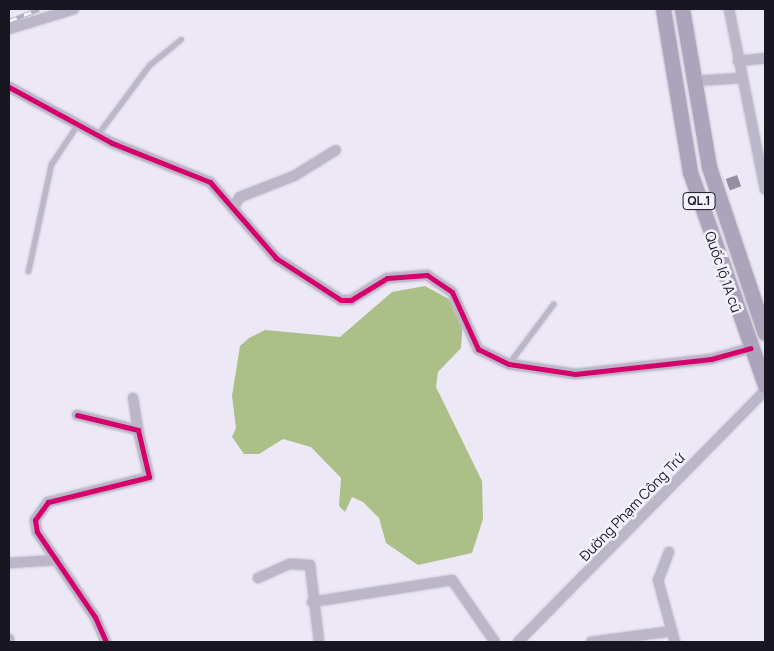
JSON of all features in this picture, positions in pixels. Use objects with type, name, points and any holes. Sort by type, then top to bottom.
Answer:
[{"type":"main road","name":"Quốc lộ 1A cũ","points":[[663,9],[690,172],[765,385]]},
{"type":"main road","name":"Quốc lộ 1A cũ","points":[[682,9],[709,167],[765,333]]},
{"type":"street","points":[[9,29],[74,9]]},
{"type":"street","points":[[729,9],[765,189]]},
{"type":"street","points":[[738,60],[765,58]]},
{"type":"street","points":[[694,81],[742,78]]},
{"type":"street","points":[[9,87],[97,135],[210,182],[276,258],[341,300],[351,300],[387,278],[427,275],[452,292],[478,349],[508,364],[575,374],[711,359],[751,348]]},
{"type":"street","points":[[233,208],[240,197],[294,176],[336,150]]},
{"type":"street","name":"Đường Phạm Công Trứ","points":[[518,642],[765,391]]},
{"type":"street","points":[[106,642],[95,617],[37,532],[35,520],[48,502],[149,477],[133,398]]},
{"type":"street","points":[[77,415],[138,430]]},
{"type":"street","points":[[669,552],[658,580],[675,642]]},
{"type":"street","points":[[9,563],[57,560]]},
{"type":"street","points":[[258,578],[278,568],[306,563],[312,570],[312,602],[319,642]]},
{"type":"street","points":[[312,602],[452,580],[495,642]]},
{"type":"street","points":[[591,642],[672,631]]},
{"type":"lane","points":[[97,135],[149,64],[181,39]]},
{"type":"lane","points":[[28,271],[51,164],[77,125]]},
{"type":"lane","points":[[508,364],[554,304]]},
{"type":"shaded area","points":[[425,286],[458,304],[463,319],[461,348],[438,372],[436,387],[482,481],[483,519],[472,553],[418,565],[386,543],[379,518],[363,502],[352,497],[345,512],[339,506],[341,478],[311,447],[283,439],[259,454],[244,454],[232,437],[236,428],[232,396],[240,346],[249,338],[265,330],[340,337],[392,292]]},
{"type":"building","points":[[737,175],[741,186],[730,190],[726,179]]},
{"type":"railway","points":[[9,21],[39,9]]},
{"type":"cycle path","points":[[9,87],[112,143],[210,182],[276,258],[341,300],[351,300],[387,278],[427,275],[452,292],[478,349],[509,364],[575,374],[711,359],[751,348]]},
{"type":"cycle path","points":[[77,415],[138,430],[149,477],[48,502],[35,520],[37,532],[95,617],[106,642]]}]
